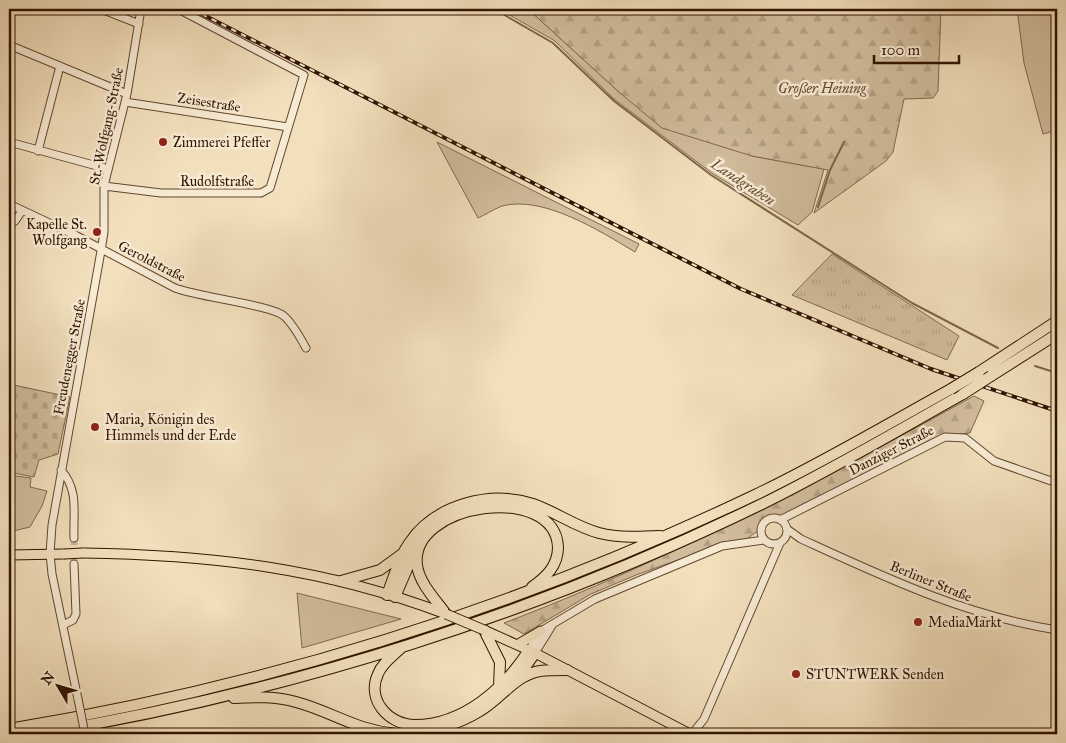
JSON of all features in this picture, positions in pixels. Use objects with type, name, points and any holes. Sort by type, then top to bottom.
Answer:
[{"type":"highway","points":[[9,729],[213,688],[424,629],[517,597],[666,536],[807,468],[951,389],[1057,321]]},
{"type":"highway","points":[[37,734],[218,698],[401,647],[522,606],[690,536],[806,481],[963,394],[1057,334]]},
{"type":"highway","points":[[391,596],[403,554],[418,532],[430,521],[454,508],[486,500],[504,499],[533,504],[579,526],[615,536],[666,536]]},
{"type":"highway","points":[[391,596],[419,543],[441,523],[476,510],[511,508],[540,518],[554,534],[558,550],[557,558],[545,578],[517,597]]},
{"type":"highway","points":[[419,543],[417,566],[419,574],[446,614]]},
{"type":"highway","points":[[341,581],[380,570],[403,554]]},
{"type":"highway","points":[[489,635],[500,662],[503,687]]},
{"type":"highway","points":[[401,647],[380,669],[375,687],[381,709],[396,722],[417,725],[449,718],[480,703],[503,687],[530,674],[567,670]]},
{"type":"highway","points":[[404,734],[447,727],[482,710],[532,652]]},
{"type":"highway","points":[[218,698],[259,697],[293,701],[361,728],[396,734]]},
{"type":"main road","points":[[9,555],[83,553],[169,555],[234,561],[341,581],[425,606],[489,635],[517,645],[691,734]]},
{"type":"main road","points":[[517,645],[541,631]]},
{"type":"street","points":[[101,9],[139,24]]},
{"type":"street","name":"St.-Wolfgang-Straße","points":[[101,249],[104,232],[104,186],[127,94],[141,9]]},
{"type":"street","name":"Rudolfstraße","points":[[104,186],[162,193],[264,193],[270,188],[304,75],[178,9]]},
{"type":"street","points":[[9,45],[127,94]]},
{"type":"street","points":[[38,151],[60,66]]},
{"type":"street","name":"Zeisestraße","points":[[125,102],[288,128]]},
{"type":"street","points":[[9,142],[108,169]]},
{"type":"street","name":"Geroldstraße","points":[[9,204],[190,294],[277,312],[291,324],[306,348]]},
{"type":"street","points":[[9,225],[15,221],[22,210]]},
{"type":"street","name":"Freudenegger Straße","points":[[85,734],[50,554],[60,470],[91,314],[101,249]]},
{"type":"street","name":"Danziger Straße","points":[[745,542],[762,531],[768,520],[780,520],[946,437],[966,438],[994,461],[1057,483]]},
{"type":"street","points":[[60,470],[72,483],[74,491],[74,538]]},
{"type":"street","points":[[691,734],[702,722],[774,555],[782,541],[791,514]]},
{"type":"street","points":[[780,520],[786,528]]},
{"type":"street","name":"Berliner Straße","points":[[786,528],[801,539],[946,602],[1024,625],[1057,630]]},
{"type":"street","points":[[762,531],[774,555]]},
{"type":"street","name":"Berliner Straße","points":[[782,541],[801,539]]},
{"type":"street","name":"Danziger Straße","points":[[532,652],[541,631],[556,620],[638,579],[722,546],[745,542],[782,541]]},
{"type":"street","points":[[63,625],[73,620],[76,614],[74,564]]},
{"type":"street","name":"Danziger Straße","points":[[532,652],[556,620]]},
{"type":"green space","points":[[499,9],[528,9],[620,93],[752,156],[824,169],[812,212],[798,225],[713,174],[614,99],[555,41]]},
{"type":"green space","name":"Großer Heining","points":[[528,9],[941,9],[938,91],[933,98],[904,99],[893,152],[886,161],[814,213],[828,170],[752,156],[662,128],[620,93]]},
{"type":"green space","points":[[1017,9],[1057,9],[1057,130],[1043,134],[1024,63]]},
{"type":"green space","points":[[437,142],[639,244],[635,252],[571,217],[535,206],[518,204],[502,206],[478,218]]},
{"type":"green space","points":[[832,254],[959,336],[947,360],[792,295]]},
{"type":"green space","points":[[9,384],[70,397],[58,454],[39,460],[34,477],[9,472]]},
{"type":"green space","points":[[974,396],[984,401],[970,433],[944,436],[781,516],[770,516],[766,519],[762,528],[744,541],[725,543],[636,575],[591,594],[524,634],[504,623],[625,573],[743,518]]},
{"type":"green space","points":[[9,475],[31,478],[30,487],[47,491],[42,506],[30,527],[9,532]]},
{"type":"green space","points":[[297,593],[401,619],[302,648]]},
{"type":"waterway","name":"Landgraben","points":[[494,9],[553,43],[614,101],[711,175],[912,303],[998,348]]},
{"type":"waterway","points":[[818,207],[830,170],[844,142]]},
{"type":"waterway","name":"Landgraben","points":[[1035,366],[1057,373]]},
{"type":"tunnel","points":[[74,538],[74,564]]},
{"type":"railway","points":[[192,9],[741,289],[931,369],[1057,411]]},
{"type":"place","name":"Zimmerei Pfeffer","points":[[163,142]]},
{"type":"place","name":"Kapelle St. Wolfgang","points":[[97,232]]},
{"type":"place","name":"Maria, Königin des Himmels und der Erde","points":[[95,427]]},
{"type":"place","name":"MediaMarkt","points":[[918,622]]},
{"type":"place","name":"STUNTWERK Senden","points":[[796,674]]}]
